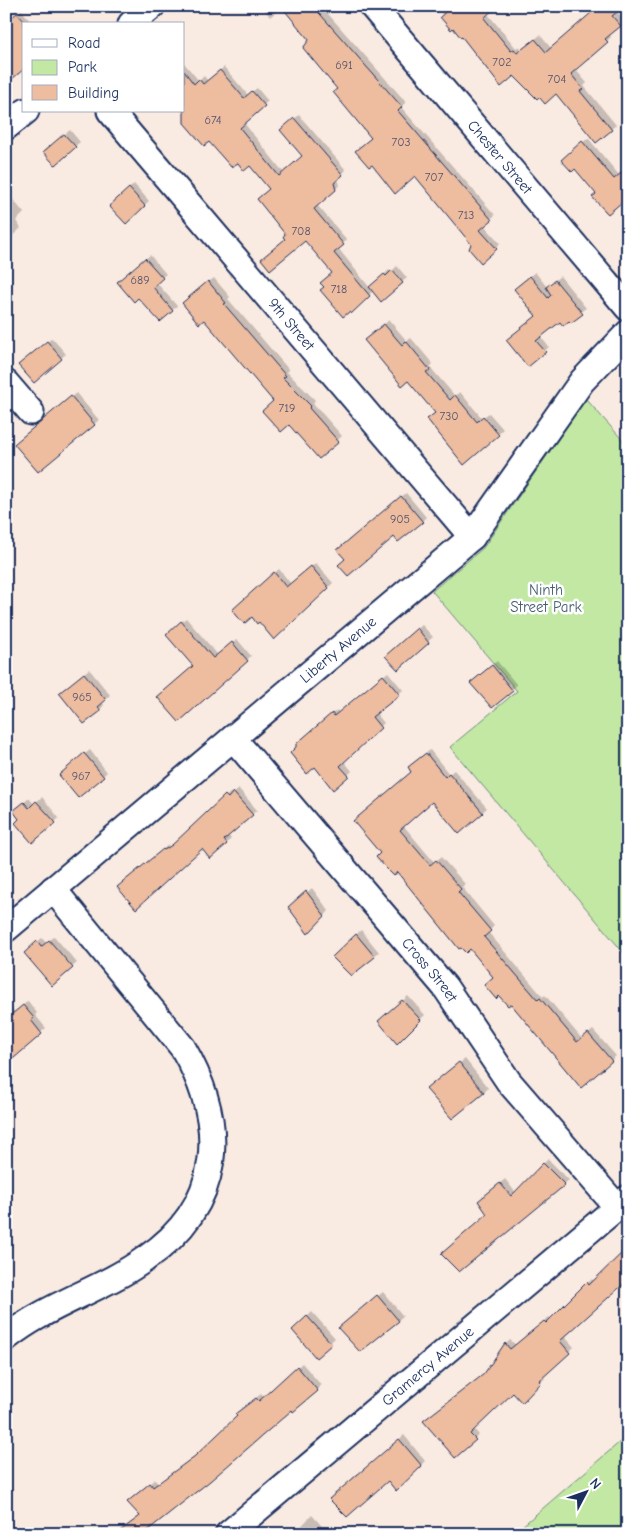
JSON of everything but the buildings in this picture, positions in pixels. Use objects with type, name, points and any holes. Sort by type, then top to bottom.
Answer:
[{"type":"street","points":[[133,22],[152,6]]},
{"type":"street","name":"Chester Street","points":[[372,6],[628,308]]},
{"type":"street","points":[[6,128],[25,112]]},
{"type":"street","name":"9th Street","points":[[111,112],[472,537]]},
{"type":"street","name":"Liberty Avenue","points":[[6,929],[472,537],[582,381],[628,333]]},
{"type":"street","points":[[6,383],[31,412]]},
{"type":"street","name":"Cross Street","points":[[233,738],[445,987],[509,1082],[622,1202]]},
{"type":"street","points":[[6,1338],[24,1323],[145,1259],[173,1236],[194,1208],[207,1184],[213,1138],[208,1107],[197,1073],[183,1048],[53,889]]},
{"type":"street","name":"Gramercy Avenue","points":[[228,1534],[622,1202]]},
{"type":"green space","name":"Ninth Street Park","points":[[586,399],[628,446],[628,958],[450,747],[517,691],[432,591],[483,548]]},
{"type":"green space","points":[[628,1435],[628,1534],[513,1534]]}]
